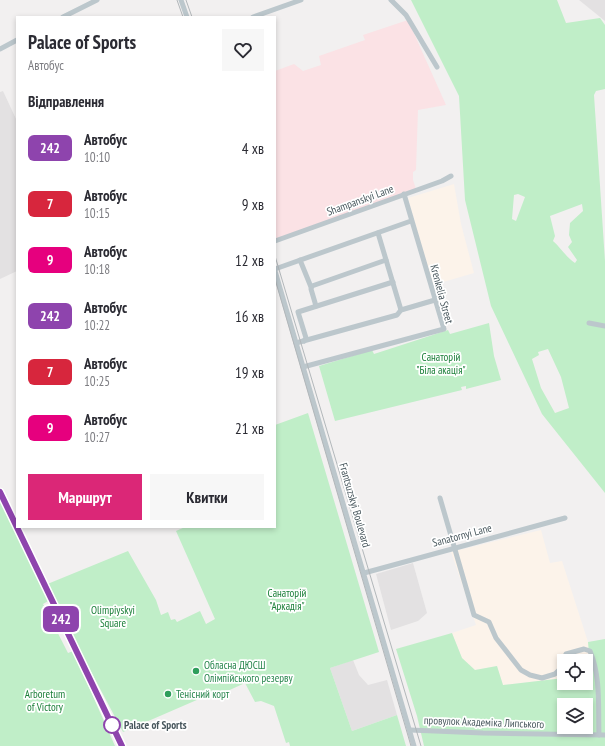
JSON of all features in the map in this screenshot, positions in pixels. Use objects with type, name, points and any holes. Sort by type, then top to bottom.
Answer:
[{"type":"main road","points":[[0,492],[16,525]]},
{"type":"main road","points":[[17,528],[122,746]]},
{"type":"street","points":[[65,16],[97,0]]},
{"type":"street","points":[[181,0],[187,16]]},
{"type":"street","points":[[255,16],[301,0]]},
{"type":"street","points":[[391,0],[406,15],[437,67]]},
{"type":"street","points":[[0,49],[16,41]]},
{"type":"street","name":"Shampanskyi Lane","points":[[276,241],[404,194],[442,182],[451,176]]},
{"type":"street","name":"Krenkelia Street","points":[[303,367],[444,329],[404,194]]},
{"type":"street","points":[[276,270],[411,221]]},
{"type":"street","points":[[378,233],[401,310]]},
{"type":"street","points":[[300,260],[311,287],[316,306]]},
{"type":"street","points":[[311,287],[386,260]]},
{"type":"street","name":"Frantsuzskyi Boulevard","points":[[276,273],[414,746]]},
{"type":"street","points":[[304,341],[306,338],[298,312],[393,282]]},
{"type":"street","points":[[296,343],[397,315],[401,310],[435,300]]},
{"type":"street","points":[[589,323],[605,326]]},
{"type":"street","points":[[440,498],[474,615],[489,622],[491,630],[496,638],[521,670],[538,678],[548,676],[558,671],[566,654],[584,648],[590,651],[594,661],[598,685],[598,735]]},
{"type":"street","name":"Sanatornyi Lane","points":[[364,573],[565,518]]},
{"type":"street","name":"провулок Академіка Липського","points":[[410,730],[605,735]]},
{"type":"shaded area","points":[[579,0],[605,0],[605,21]]},
{"type":"shaded area","points":[[408,20],[446,105],[418,110],[416,170],[413,172],[413,180],[416,189],[276,240],[276,71],[294,64],[303,71],[321,65],[319,56],[365,40],[363,35]]},
{"type":"shaded area","points":[[3,91],[16,119],[16,271],[0,279],[0,92]]},
{"type":"shaded area","points":[[454,184],[461,224],[474,273],[433,285],[408,198]]},
{"type":"shaded area","points":[[541,530],[550,563],[562,561],[588,642],[589,654],[557,654],[557,679],[503,685],[497,666],[475,670],[462,658],[452,633],[476,625],[451,552]]},
{"type":"shaded area","points":[[413,563],[427,613],[418,621],[391,630],[376,574]]},
{"type":"shaded area","points":[[353,660],[359,675],[368,685],[387,680],[397,715],[352,731],[330,668]]},
{"type":"green space","points":[[411,0],[557,0],[566,23],[600,18],[605,25],[605,89],[596,91],[594,95],[605,261],[605,493],[542,414],[491,306],[465,200],[459,96]],"holes":[[[518,194],[525,197],[516,221],[512,219],[514,195]],[[582,204],[583,211],[570,223],[569,235],[572,242],[568,247],[577,260],[575,263],[553,241],[555,236],[550,216]],[[548,349],[561,377],[569,408],[555,413],[541,388],[532,359],[539,355],[538,352]]]},
{"type":"green space","name":"Санаторій \"Біла акація\"","points":[[489,323],[494,356],[501,380],[466,389],[466,386],[461,387],[462,390],[335,421],[319,366],[372,350],[374,354],[448,330],[450,334]]},
{"type":"green space","name":"Санаторій \"Аркадія\"","points":[[308,413],[379,652],[330,668],[352,731],[397,715],[406,746],[290,746],[289,742],[286,743],[274,706],[261,701],[255,702],[245,683],[210,699],[206,696],[123,732],[45,585],[128,551],[156,600],[161,615],[168,612],[171,620],[175,619],[177,622],[200,611],[206,624],[215,619],[176,531],[183,528],[276,528],[276,425]]},
{"type":"green space","name":"Arboretum of Victory","points":[[0,494],[50,600],[43,604],[68,653],[73,651],[115,746],[0,746]]},
{"type":"green space","points":[[452,633],[462,658],[475,670],[497,666],[503,685],[557,679],[557,690],[593,690],[593,654],[589,654],[588,642],[605,639],[605,746],[424,746],[417,716],[396,649]]},
{"type":"tram line","points":[[177,0],[183,16]]},
{"type":"tram line","points":[[186,0],[192,16]]},
{"type":"tram line","points":[[276,259],[421,746]]},
{"type":"tram line","points":[[276,282],[411,746]]},
{"type":"bus line","name":"242","points":[[0,492],[16,525]]},
{"type":"bus line","name":"242","points":[[17,528],[122,746]]},
{"type":"place","name":"Обласна ДЮСШ Олімпійського резерву","points":[[196,671]]},
{"type":"place","name":"Тенісний корт","points":[[168,694]]},
{"type":"place","name":"Palace of Sports","points":[[112,725]]},
{"type":"park label","name":"Olimpiyskyi Square","points":[[113,616]]}]
